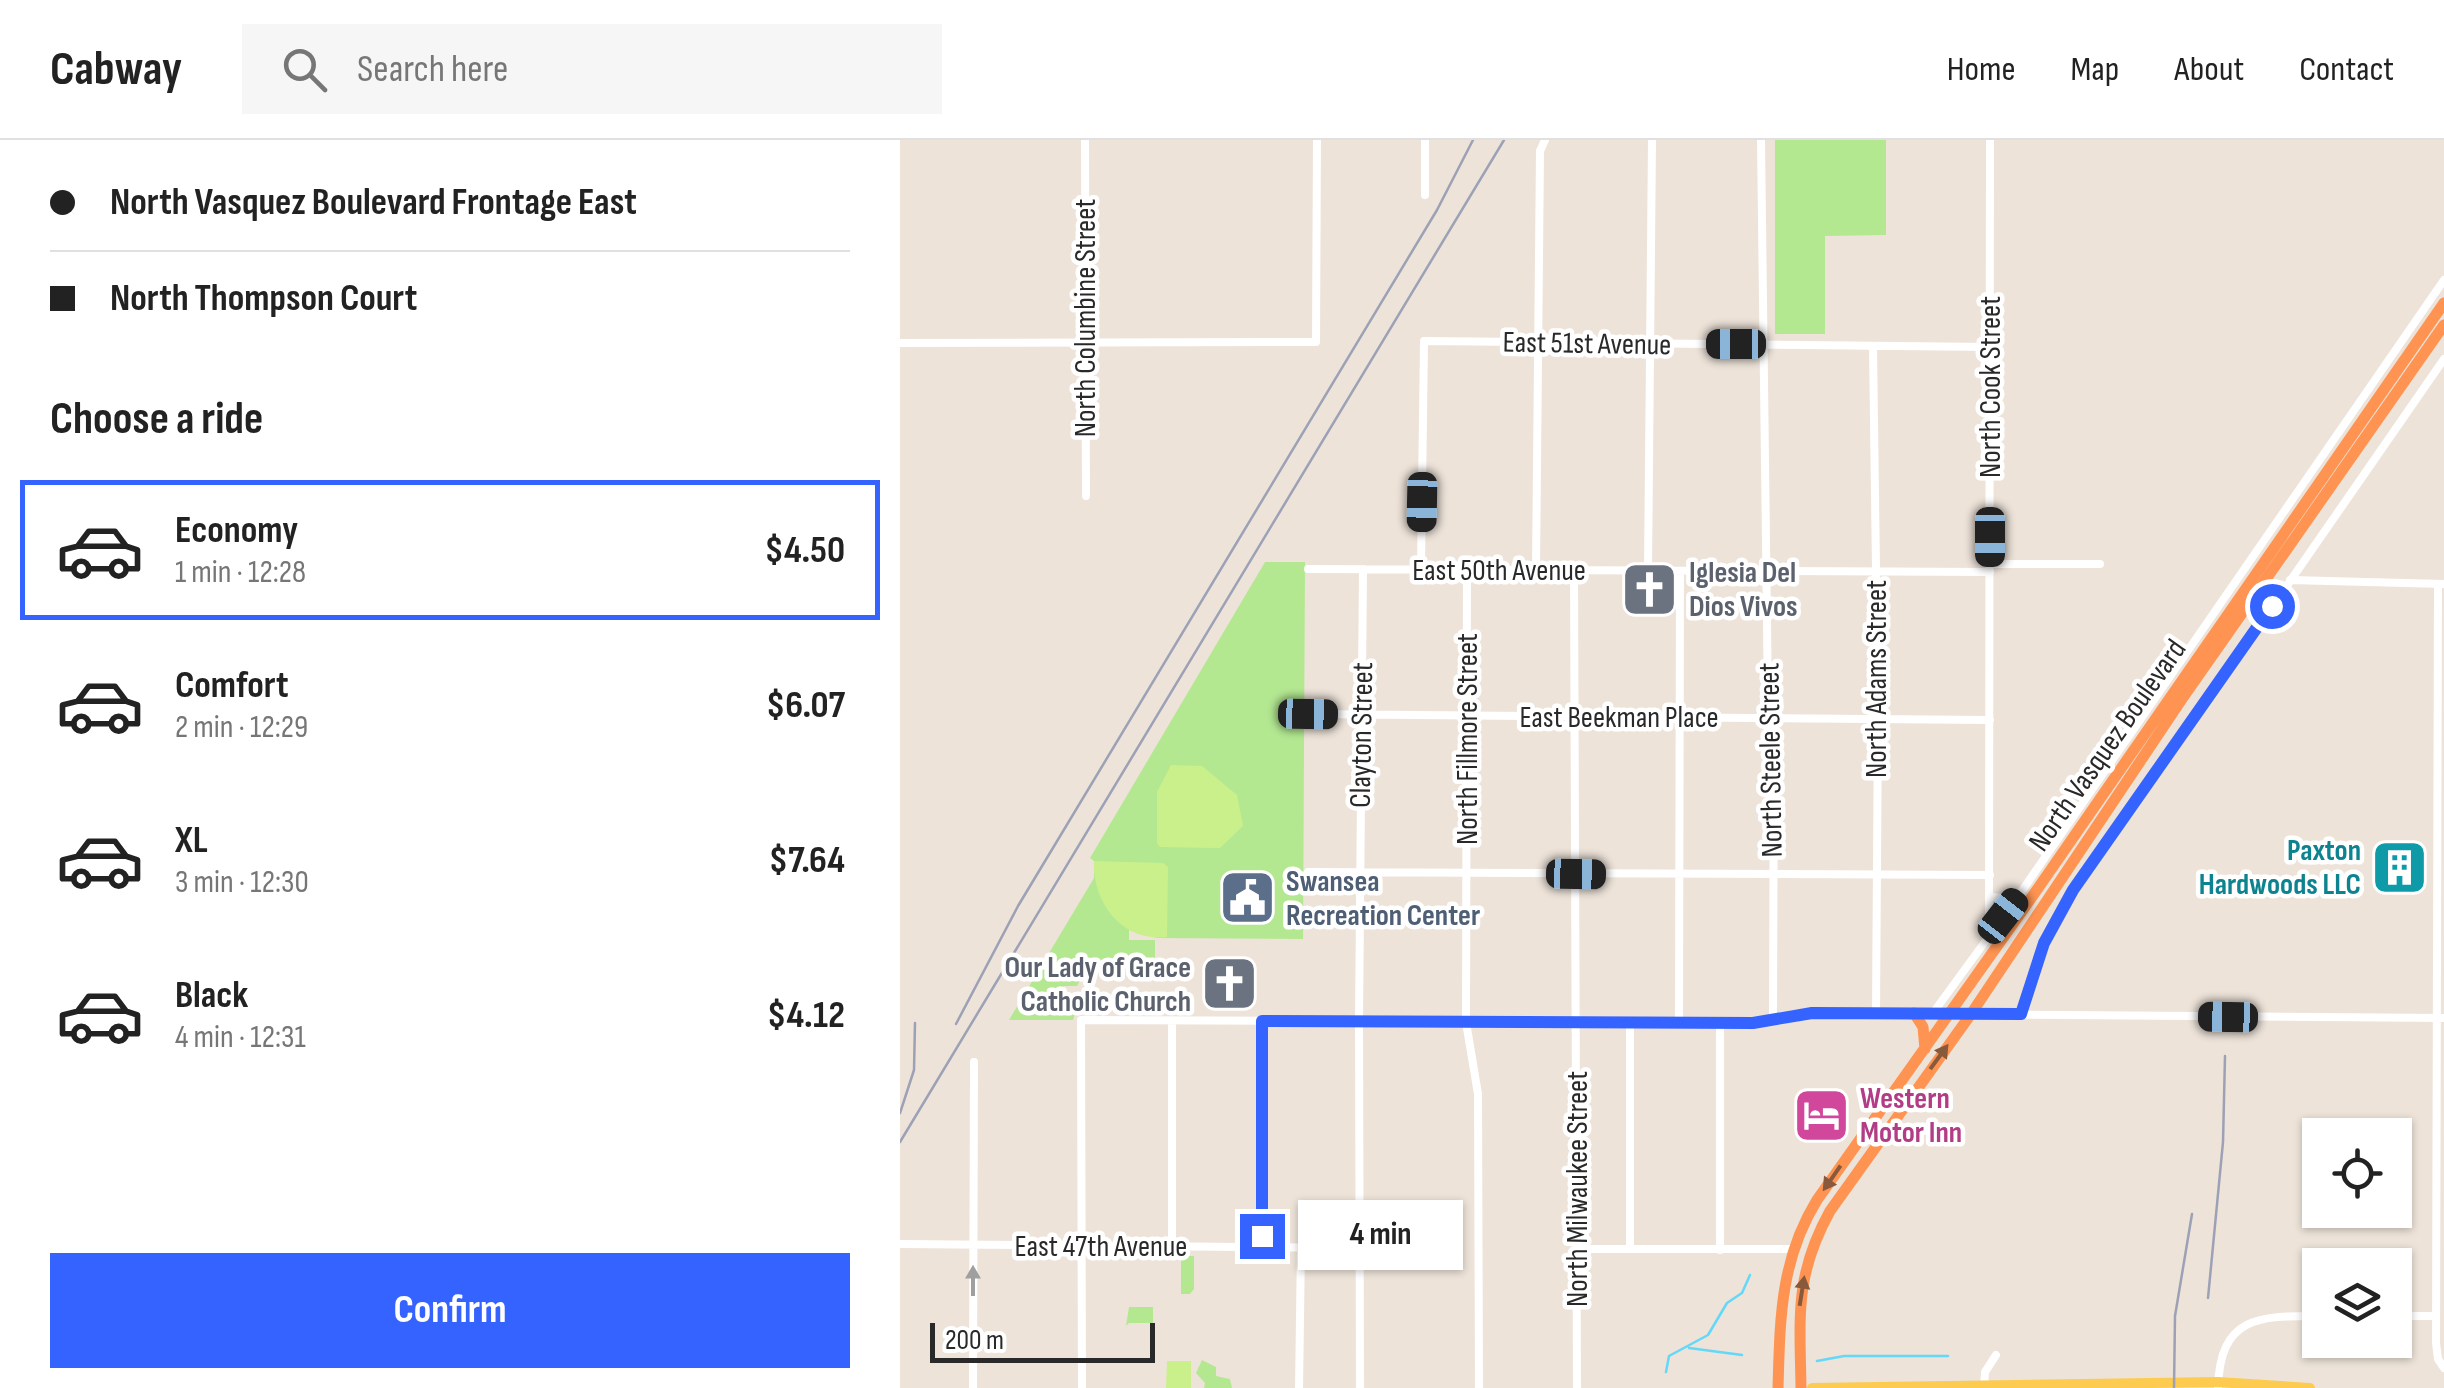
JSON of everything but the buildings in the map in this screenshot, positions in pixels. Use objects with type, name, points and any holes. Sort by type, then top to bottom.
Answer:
[{"type":"highway","name":"North Vasquez Boulevard","points":[[1778,1388],[1779,1317],[1793,1250],[1825,1189],[1925,1049],[2022,901],[2444,302]]},
{"type":"highway","name":"North Vasquez Boulevard","points":[[1800,1388],[1799,1308],[1804,1273],[1817,1236],[1837,1199],[1971,1014],[2182,699],[2444,325]]},
{"type":"highway","points":[[1914,1013],[1923,1027],[1925,1049]]},
{"type":"main road","points":[[1812,1388],[2310,1388]]},
{"type":"street","name":"North Columbine Street","points":[[1085,140],[1086,496]]},
{"type":"street","points":[[900,343],[1316,342],[1317,140]]},
{"type":"street","points":[[1424,195],[1425,140]]},
{"type":"street","points":[[1536,570],[1540,151],[1545,140]]},
{"type":"street","points":[[1648,570],[1652,140]]},
{"type":"street","name":"North Steele Street","points":[[1761,140],[1768,702],[1774,730],[1774,1020]]},
{"type":"street","name":"North Cook Street","points":[[1989,934],[1990,140]]},
{"type":"street","points":[[1933,1013],[1989,934],[2022,901],[2444,280]]},
{"type":"street","name":"East 51st Avenue","points":[[1421,570],[1424,341],[1990,347]]},
{"type":"street","name":"North Adams Street","points":[[1873,346],[1878,719],[1876,1013]]},
{"type":"street","points":[[2021,1014],[2044,943],[2087,867],[2178,743],[2444,360]]},
{"type":"street","name":"East 50th Avenue","points":[[1308,569],[1876,572],[2100,564]]},
{"type":"street","name":"Clayton Street","points":[[1360,1388],[1363,569]]},
{"type":"street","name":"North Fillmore Street","points":[[1467,570],[1466,1022],[1478,1094],[1479,1388]]},
{"type":"street","name":"North Milwaukee Street","points":[[1574,570],[1576,1388]]},
{"type":"street","points":[[1679,1022],[1680,571]]},
{"type":"street","points":[[2290,580],[2441,584],[2436,1351],[2444,1368]]},
{"type":"street","name":"East Beekman Place","points":[[1308,714],[1990,720]]},
{"type":"street","points":[[1308,872],[1990,875]]},
{"type":"street","points":[[1990,897],[2022,901]]},
{"type":"street","points":[[1082,1388],[1081,1020],[1720,1022],[1774,1020],[1802,1014],[1876,1013],[2440,1018]]},
{"type":"street","points":[[1172,1021],[1172,1246]]},
{"type":"street","points":[[1262,1021],[1262,1247]]},
{"type":"street","points":[[1630,1022],[1630,1249]]},
{"type":"street","points":[[1720,1022],[1720,1250]]},
{"type":"street","points":[[974,1062],[974,1388]]},
{"type":"street","name":"East 47th Avenue","points":[[900,1244],[1361,1248]]},
{"type":"street","points":[[1299,1388],[1300,1247]]},
{"type":"street","points":[[1577,1249],[1793,1250]]},
{"type":"street","points":[[2218,1385],[2223,1351],[2240,1328],[2266,1317],[2302,1316]]},
{"type":"street","points":[[2412,1316],[2436,1316]]},
{"type":"street","points":[[1984,1387],[1986,1368],[1996,1355]]},
{"type":"green space","points":[[1775,140],[1886,140],[1886,235],[1825,236],[1825,334],[1775,334]]},
{"type":"green space","points":[[1265,562],[1305,562],[1303,939],[1157,938],[1129,930],[1129,940],[1155,940],[1155,960],[1125,959],[1124,967],[1086,967],[1086,976],[1077,986],[1064,986],[1062,1002],[1090,1002],[1094,1010],[1076,1011],[1073,1020],[1009,1020],[1094,878],[1094,861],[1090,858]]},
{"type":"green space","points":[[1171,765],[1202,766],[1237,795],[1243,826],[1220,848],[1160,847],[1157,843],[1157,792]]},
{"type":"green space","points":[[1094,861],[1163,863],[1168,867],[1167,937],[1136,933],[1113,917],[1098,891]]},
{"type":"green space","points":[[1181,1256],[1194,1256],[1194,1289],[1190,1294],[1181,1294]]},
{"type":"green space","points":[[1129,1307],[1153,1307],[1153,1323],[1126,1326]]},
{"type":"green space","points":[[1202,1360],[1216,1367],[1216,1376],[1230,1379],[1232,1388],[1204,1388],[1205,1383],[1196,1373]]},
{"type":"green space","points":[[1167,1361],[1191,1361],[1191,1388],[1166,1388]]},
{"type":"waterway","points":[[1666,1372],[1669,1356],[1708,1335],[1727,1303],[1742,1293],[1750,1275]]},
{"type":"waterway","points":[[1689,1348],[1742,1355]]},
{"type":"waterway","points":[[1817,1361],[1844,1356],[1948,1356]]},
{"type":"railway","points":[[956,1024],[1018,906],[1437,210],[1473,140]]},
{"type":"railway","points":[[900,1142],[1504,140]]},
{"type":"railway","points":[[900,1113],[914,1070],[915,1023]]},
{"type":"railway","points":[[2208,1298],[2223,1142],[2225,1056]]},
{"type":"railway","points":[[2174,1388],[2175,1316],[2192,1214]]},
{"type":"place","name":"Iglesia Del Dios Vivos","points":[[1650,589]]},
{"type":"place","name":"Paxton Hardwoods LLC","points":[[2400,867]]},
{"type":"place","name":"Swansea Recreation Center","points":[[1247,898]]},
{"type":"place","name":"Our Lady of Grace Catholic Church","points":[[1230,984]]},
{"type":"place","name":"Western Motor Inn","points":[[1821,1115]]},
{"type":"route","points":[[1262,1236],[1262,1021],[1753,1023],[1812,1013],[2021,1014],[2044,943],[2059,912],[2272,606]]}]
